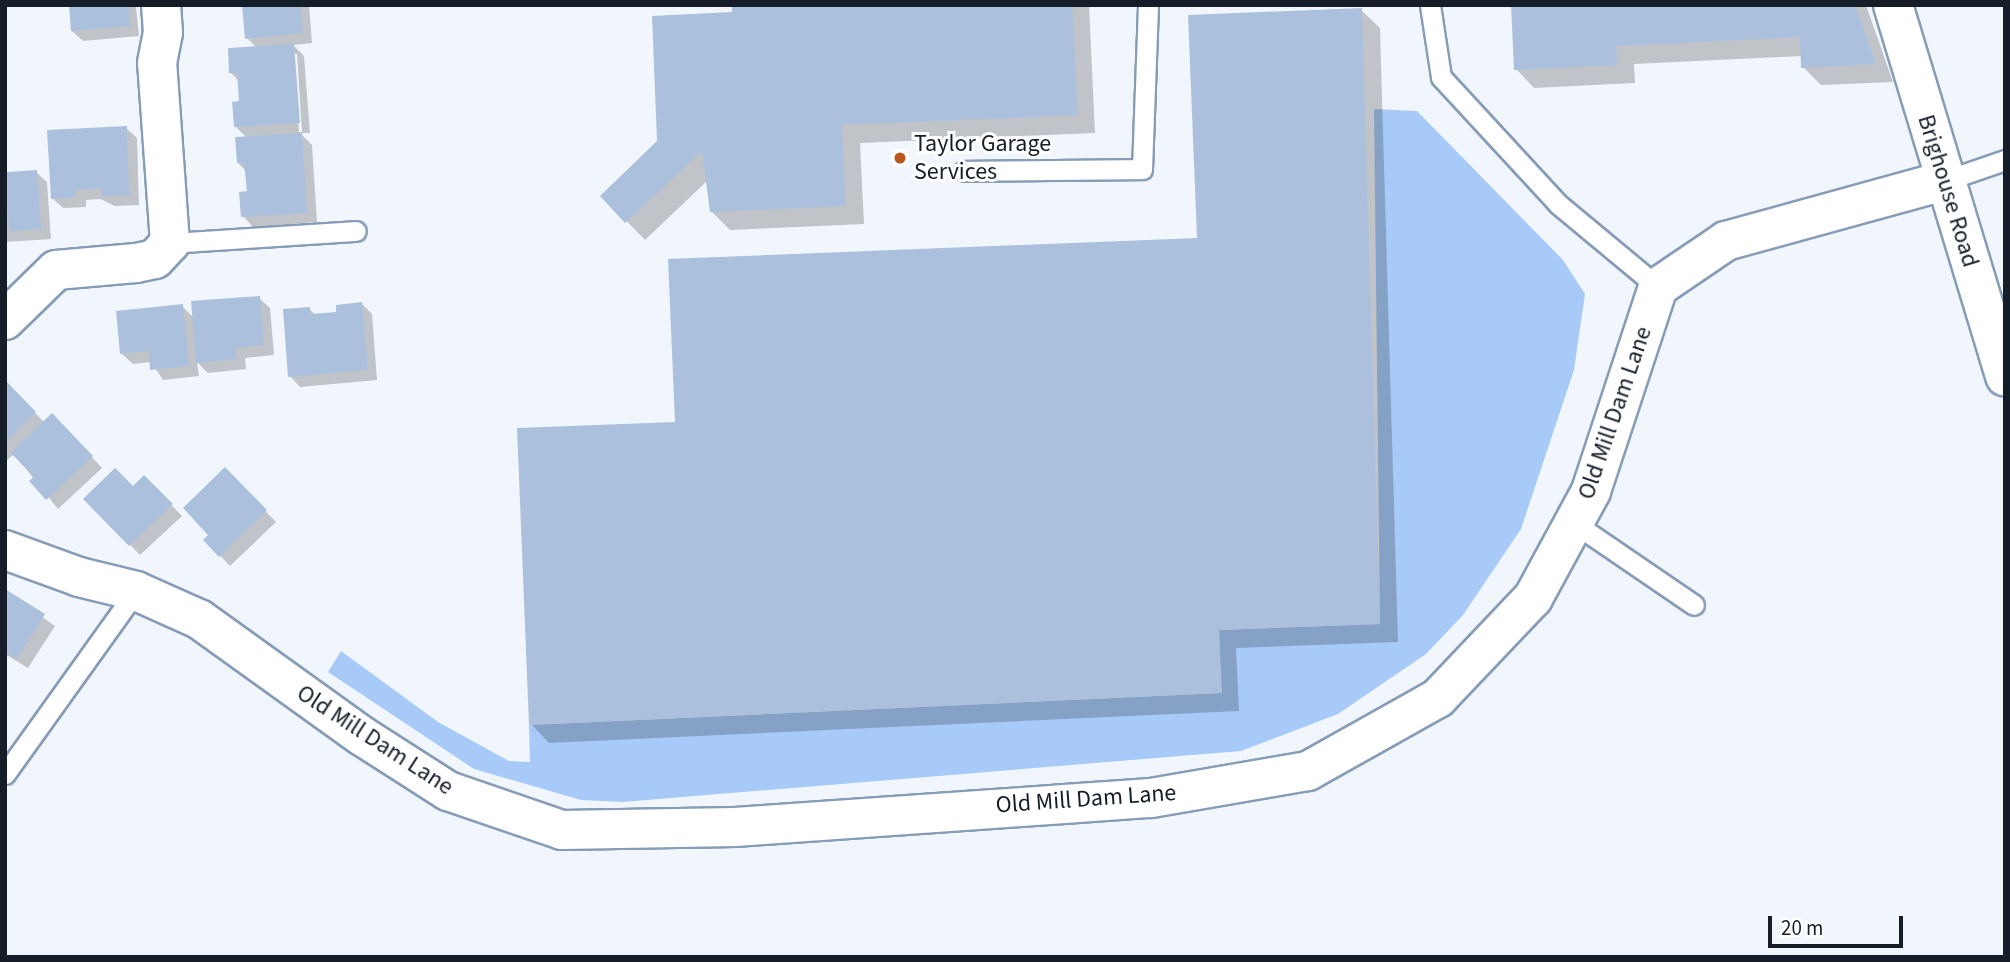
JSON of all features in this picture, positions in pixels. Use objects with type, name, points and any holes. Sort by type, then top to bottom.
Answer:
[{"type":"street","points":[[5,320],[56,271],[155,259],[170,243],[157,64],[163,33],[161,5]]},
{"type":"street","name":"Brighouse Road","points":[[1893,5],[2005,377]]},
{"type":"street","points":[[1658,287],[1726,241],[1944,181]]},
{"type":"street","name":"Old Mill Dam Lane","points":[[5,550],[79,577],[136,591],[199,619],[362,736],[448,791],[491,808],[562,830],[735,827],[1151,798],[1308,771],[1438,698],[1533,598],[1574,523],[1591,491],[1658,287]]},
{"type":"lane","points":[[964,171],[1142,169],[1149,5]]},
{"type":"lane","points":[[1430,5],[1441,77],[1558,204],[1658,287]]},
{"type":"lane","points":[[1944,181],[2005,160]]},
{"type":"lane","points":[[170,243],[356,231]]},
{"type":"lane","points":[[1574,523],[1694,604]]},
{"type":"lane","points":[[5,774],[136,591]]},
{"type":"shaded area","points":[[1374,109],[1417,111],[1563,260],[1585,294],[1574,370],[1521,529],[1463,615],[1426,654],[1338,714],[1241,751],[623,802],[581,800],[474,769],[328,672],[341,651],[438,722],[509,761],[530,762],[529,725],[1221,693],[1219,630],[1380,624]]},
{"type":"building","points":[[69,5],[128,5],[130,26],[71,31]]},
{"type":"building","points":[[242,5],[300,5],[303,33],[245,39]]},
{"type":"building","points":[[732,5],[1072,5],[1078,115],[842,125],[846,206],[710,212],[702,151],[625,223],[600,196],[657,141],[652,16],[732,12]]},
{"type":"building","points":[[1511,5],[1855,5],[1876,64],[1801,68],[1800,37],[1616,46],[1617,65],[1514,70]]},
{"type":"building","points":[[1362,8],[1380,624],[1219,630],[1222,693],[529,725],[517,428],[675,422],[668,259],[1197,238],[1188,15]]},
{"type":"building","points":[[294,44],[300,123],[234,127],[232,102],[239,101],[237,73],[229,73],[228,48]]},
{"type":"building","points":[[127,126],[129,195],[102,196],[102,189],[89,189],[76,190],[76,197],[51,199],[47,130]]},
{"type":"building","points":[[302,133],[307,213],[241,217],[239,192],[247,191],[244,163],[237,163],[235,137]]},
{"type":"building","points":[[37,170],[41,229],[9,231],[5,172]]},
{"type":"building","points":[[260,296],[264,345],[236,348],[237,359],[196,363],[191,301]]},
{"type":"building","points":[[362,302],[368,370],[288,377],[283,309],[310,307],[310,314],[336,312],[336,305]]},
{"type":"building","points":[[183,304],[189,366],[150,370],[149,351],[120,354],[116,311]]},
{"type":"building","points":[[5,380],[36,412],[5,442]]},
{"type":"building","points":[[52,413],[93,456],[46,500],[29,481],[34,477],[11,453]]},
{"type":"building","points":[[225,467],[267,510],[219,557],[203,540],[208,535],[183,508]]},
{"type":"building","points":[[115,468],[133,486],[144,475],[173,504],[129,546],[83,499]]},
{"type":"building","points":[[5,589],[45,614],[17,659],[5,652]]},
{"type":"place","name":"Taylor Garage Services","points":[[900,158]]}]
